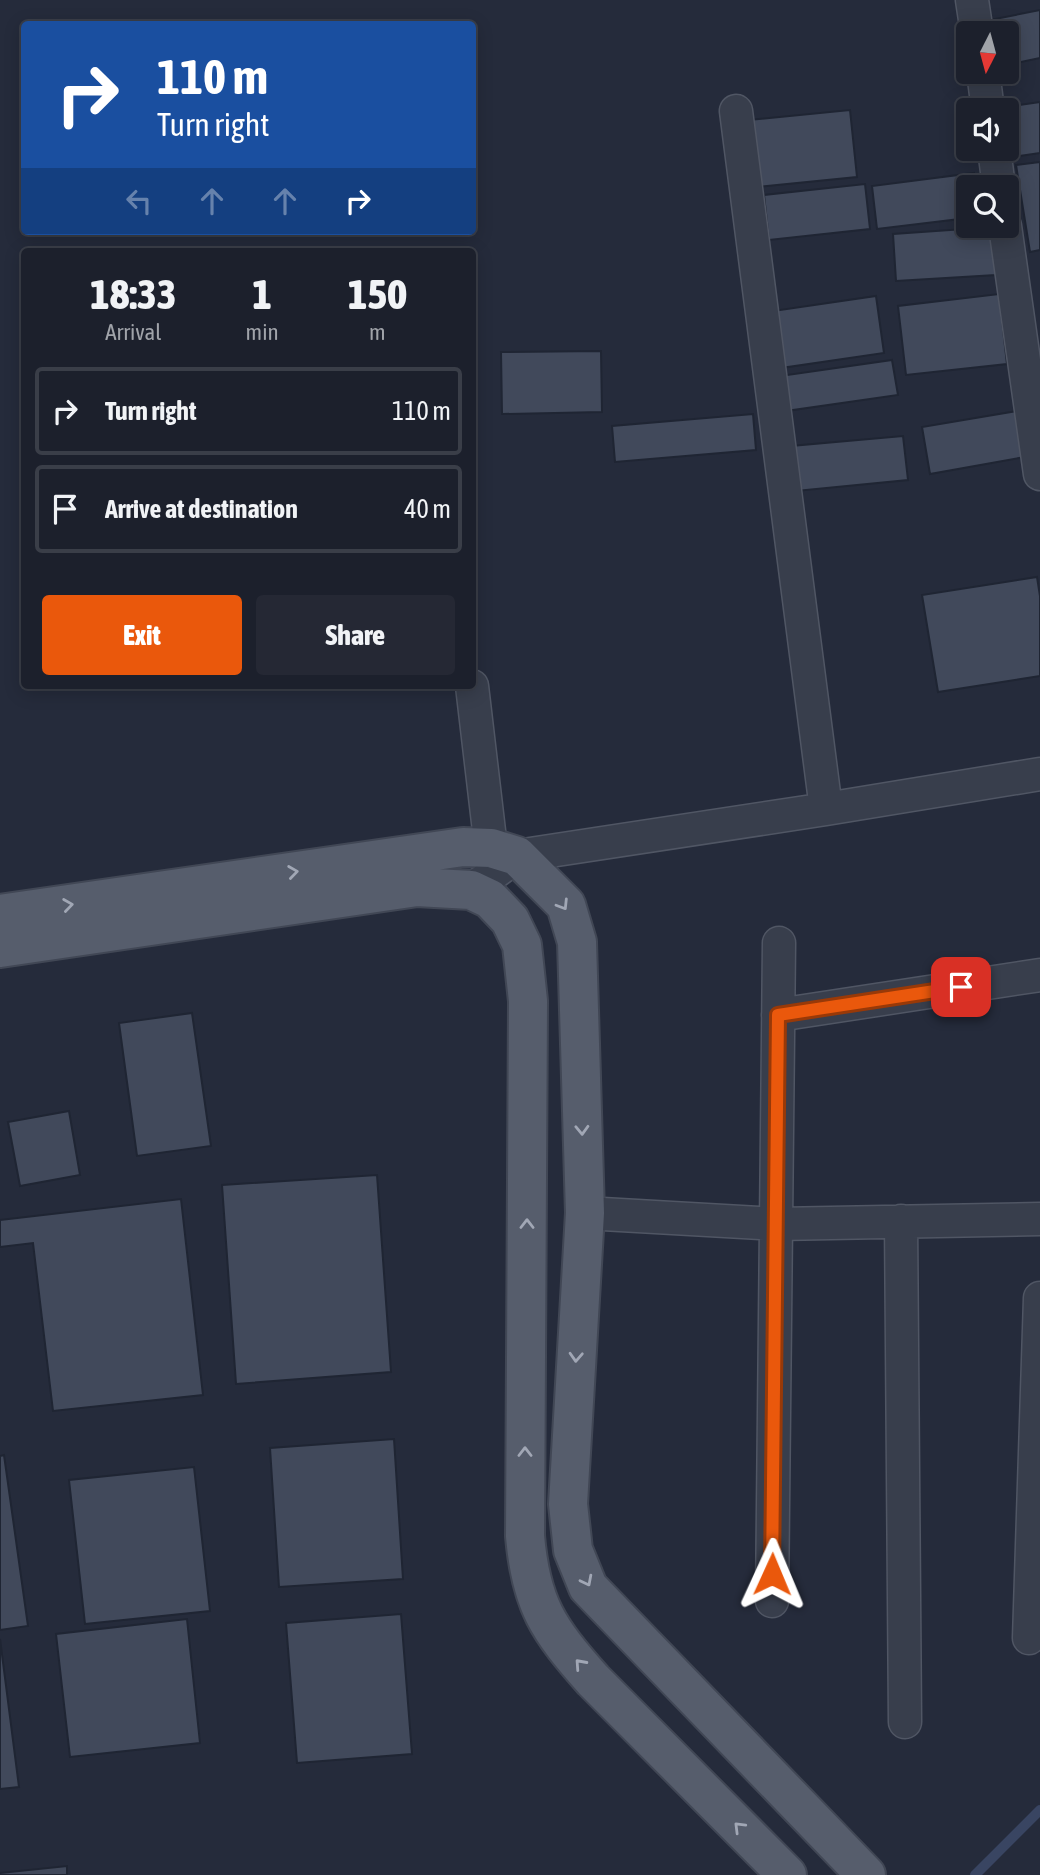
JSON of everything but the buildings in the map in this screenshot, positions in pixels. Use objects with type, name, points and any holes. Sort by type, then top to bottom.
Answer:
[{"type":"main road","points":[[0,914],[463,847],[504,852],[566,905],[577,942],[585,1213],[568,1504],[573,1550],[588,1587],[866,1875]]},
{"type":"main road","points":[[0,948],[417,887],[471,890],[490,899],[510,920],[522,946],[528,1000],[525,1535],[528,1571],[541,1611],[564,1647],[787,1875]]},
{"type":"street","points":[[972,0],[975,21]]},
{"type":"street","points":[[736,111],[826,809]]},
{"type":"street","points":[[1009,238],[1027,285],[1040,474]]},
{"type":"street","points":[[473,689],[504,852]]},
{"type":"street","points":[[471,890],[504,852],[826,809],[1040,774]]},
{"type":"street","points":[[772,1601],[779,943]]},
{"type":"street","points":[[778,1015],[1040,975]]},
{"type":"street","points":[[585,1213],[777,1224],[1040,1219]]},
{"type":"street","points":[[901,1221],[905,1722]]},
{"type":"street","points":[[1029,1638],[1040,1298]]},
{"type":"waterway","points":[[975,1875],[1040,1810]]},
{"type":"route","points":[[772,1574],[778,1015],[961,987]]}]
